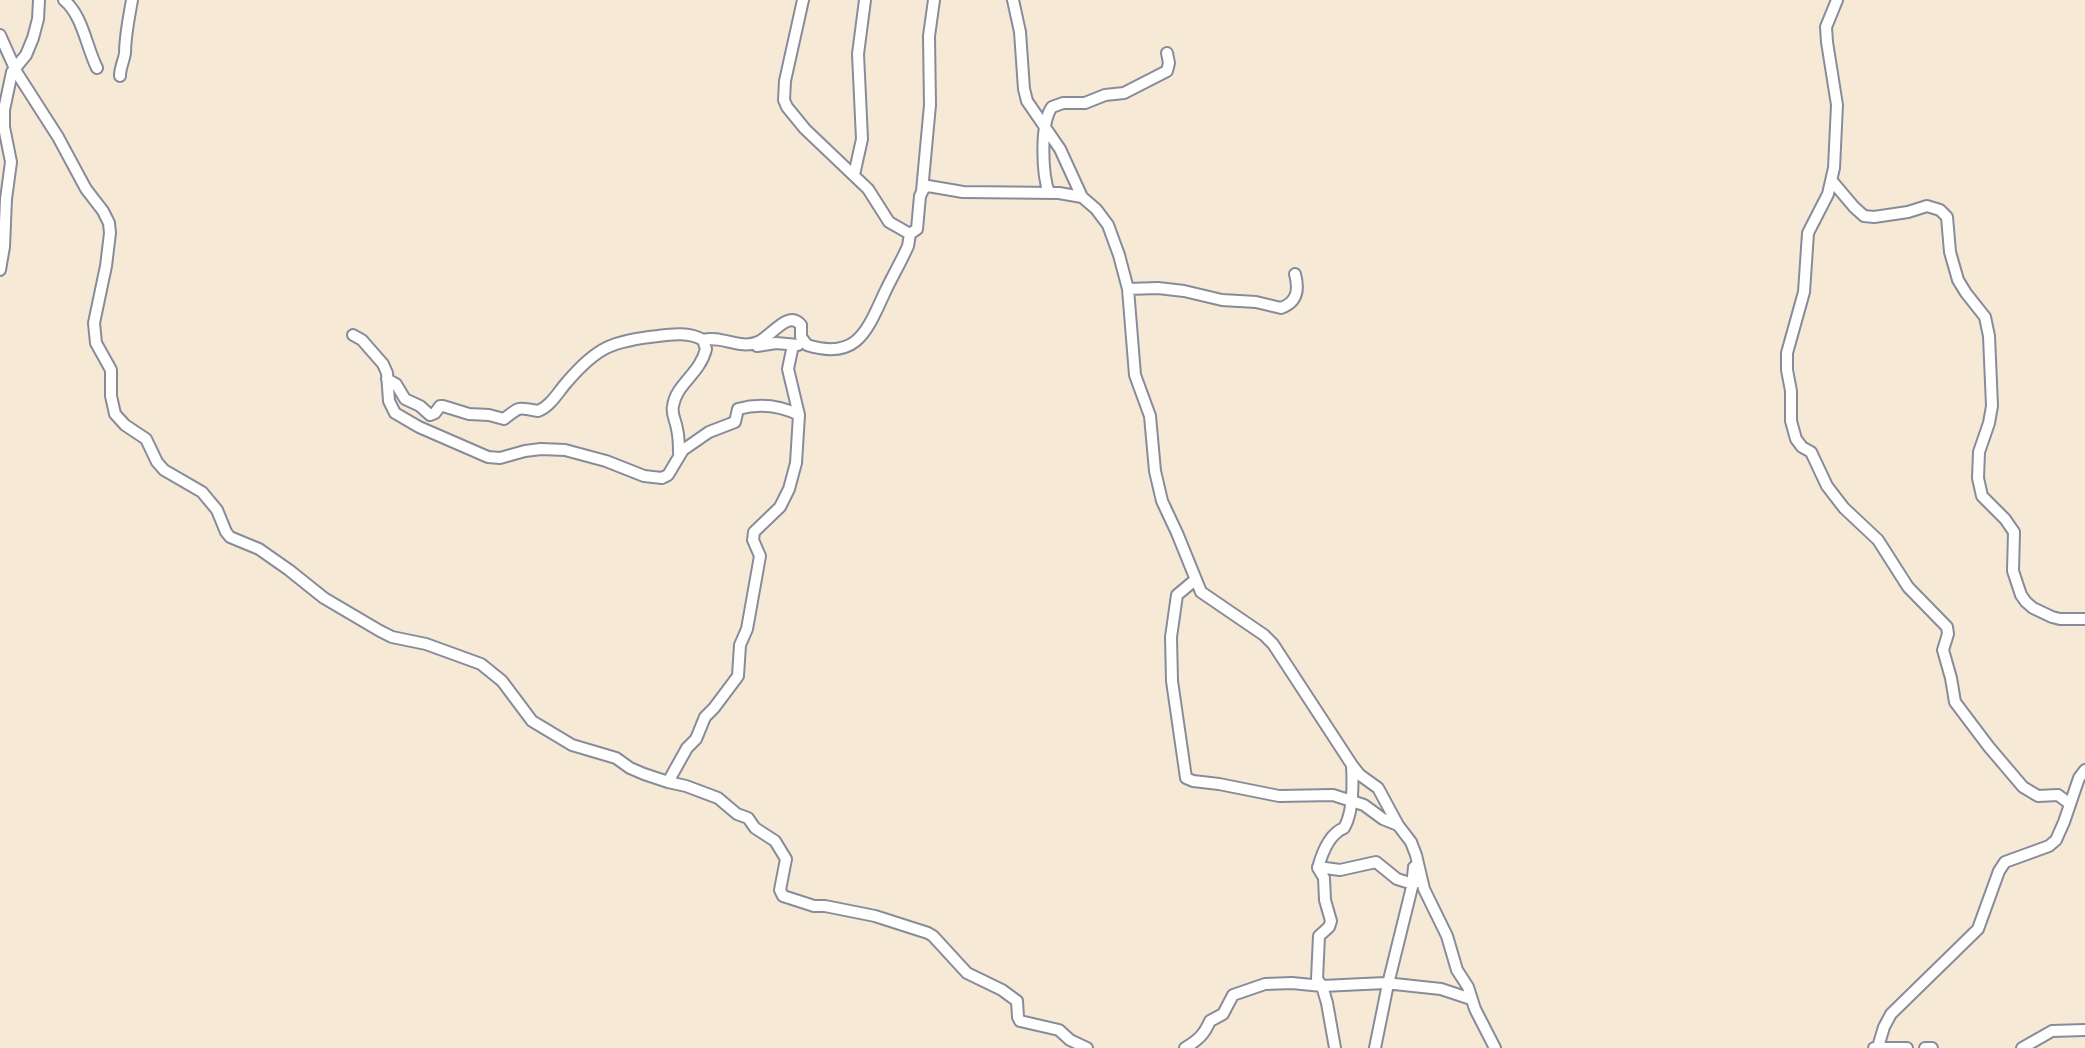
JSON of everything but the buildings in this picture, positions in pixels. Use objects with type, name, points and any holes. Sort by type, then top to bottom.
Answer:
[{"type":"street","points":[[9,70],[26,55],[30,47],[38,20],[39,0]]},
{"type":"street","points":[[64,0],[70,5],[80,24],[97,68]]},
{"type":"street","points":[[120,76],[132,0]]},
{"type":"street","points":[[803,0],[787,69],[784,100],[805,129],[872,195],[889,222],[910,234]]},
{"type":"street","points":[[854,175],[862,139],[858,54],[865,0]]},
{"type":"street","points":[[910,234],[915,232],[919,224],[919,203],[930,105],[929,36],[934,0]]},
{"type":"street","points":[[1014,0],[1020,32],[1025,96],[1066,159],[1073,182],[1082,197],[1096,209],[1108,225],[1128,290],[1135,375],[1150,416],[1152,455],[1160,494],[1195,580],[1207,597],[1274,644],[1352,765],[1381,792],[1412,846],[1417,882],[1447,936],[1456,966],[1468,987],[1471,999],[1495,1048]]},
{"type":"street","points":[[1838,0],[1826,27],[1837,105],[1832,181],[1824,204],[1808,233],[1804,292],[1787,353],[1791,421],[1796,439],[1802,447],[1811,452],[1827,486],[1844,507],[1878,540],[1908,587],[1947,627],[1948,634],[1943,650],[1951,678],[1953,696],[1971,725],[2023,787],[2038,796],[2058,795],[2070,804]]},
{"type":"street","points":[[0,35],[9,70],[4,110],[5,137],[11,162],[0,270]]},
{"type":"street","points":[[1049,193],[1043,166],[1045,127],[1052,107],[1057,104],[1084,103],[1105,95],[1124,93],[1167,71],[1169,63],[1167,53]]},
{"type":"street","points":[[9,70],[58,137],[86,189],[106,217],[110,232],[109,247],[93,333],[111,370],[111,396],[115,414],[125,425],[146,439],[157,462],[164,470],[202,492],[217,510],[230,537],[259,549],[340,609],[392,637],[426,644],[481,664],[502,681],[537,725],[578,747],[616,758],[630,768],[718,798],[737,814],[748,818],[755,828],[775,841],[786,859],[780,890],[783,896],[817,906],[875,916],[916,928],[931,935],[967,973],[1002,990],[1017,1001],[1020,1021],[1059,1030],[1070,1040],[1087,1048]]},
{"type":"street","points":[[1832,181],[1864,216],[1874,217],[1927,206],[1941,210],[1947,217],[1950,252],[1958,280],[1985,317],[1989,336],[1993,394],[1989,423],[1979,452],[1978,478],[1982,496],[2005,519],[2014,532],[2013,571],[2021,595],[2026,602],[2052,617],[2085,619]]},
{"type":"street","points":[[922,191],[928,186],[963,192],[1049,193],[1082,197]]},
{"type":"street","points":[[718,341],[727,337],[825,348],[841,347],[856,342],[872,322],[908,246],[910,234]]},
{"type":"street","points":[[1128,290],[1158,288],[1184,291],[1222,300],[1256,302],[1281,308],[1296,297],[1298,291],[1295,274]]},
{"type":"street","points":[[751,344],[763,340],[784,322],[792,320],[800,322],[801,337],[807,345]]},
{"type":"street","points":[[387,379],[396,384],[405,399],[420,406],[430,415],[443,406],[469,414],[489,415],[504,419],[518,408],[538,411],[546,407],[586,361],[603,348],[613,344],[672,334],[695,336],[704,344]]},
{"type":"street","points":[[353,335],[362,340],[378,357],[387,373],[391,408],[403,419],[488,457],[500,458],[541,449],[565,450],[655,478],[662,478],[668,475],[679,453],[709,432],[734,422],[737,417],[736,411],[739,409],[772,405],[799,415]]},
{"type":"street","points":[[679,453],[678,434],[672,411],[673,404],[681,388],[699,369],[704,344],[709,339],[761,346],[776,343]]},
{"type":"street","points":[[668,782],[687,748],[696,739],[705,717],[738,676],[740,645],[747,629],[760,555],[753,540],[753,534],[756,528],[778,510],[784,500],[796,463],[799,415],[788,369],[793,345]]},
{"type":"street","points":[[1195,580],[1177,595],[1171,637],[1172,680],[1185,776],[1193,781],[1279,796],[1301,797],[1328,794],[1364,805],[1383,819],[1398,825]]},
{"type":"street","points":[[1318,867],[1334,834],[1346,826],[1353,783],[1352,765]]},
{"type":"street","points":[[1907,1048],[1876,1047],[1891,1014],[1978,928],[2002,865],[2052,843],[2060,833],[2079,778],[2085,770]]},
{"type":"street","points":[[1318,867],[1340,870],[1376,862],[1397,879],[1417,882]]},
{"type":"street","points":[[1318,867],[1324,878],[1325,900],[1331,921],[1329,927],[1319,936],[1317,977],[1322,986],[1335,1048]]},
{"type":"street","points":[[1375,1048],[1388,984],[1417,882]]},
{"type":"street","points":[[1185,1048],[1196,1042],[1205,1032],[1210,1021],[1223,1014],[1235,995],[1265,984],[1292,982],[1322,986],[1388,984],[1441,989],[1471,999]]},
{"type":"street","points":[[2022,1048],[2052,1031],[2085,1030]]},
{"type":"street","points":[[1925,1048],[1932,1048]]}]
